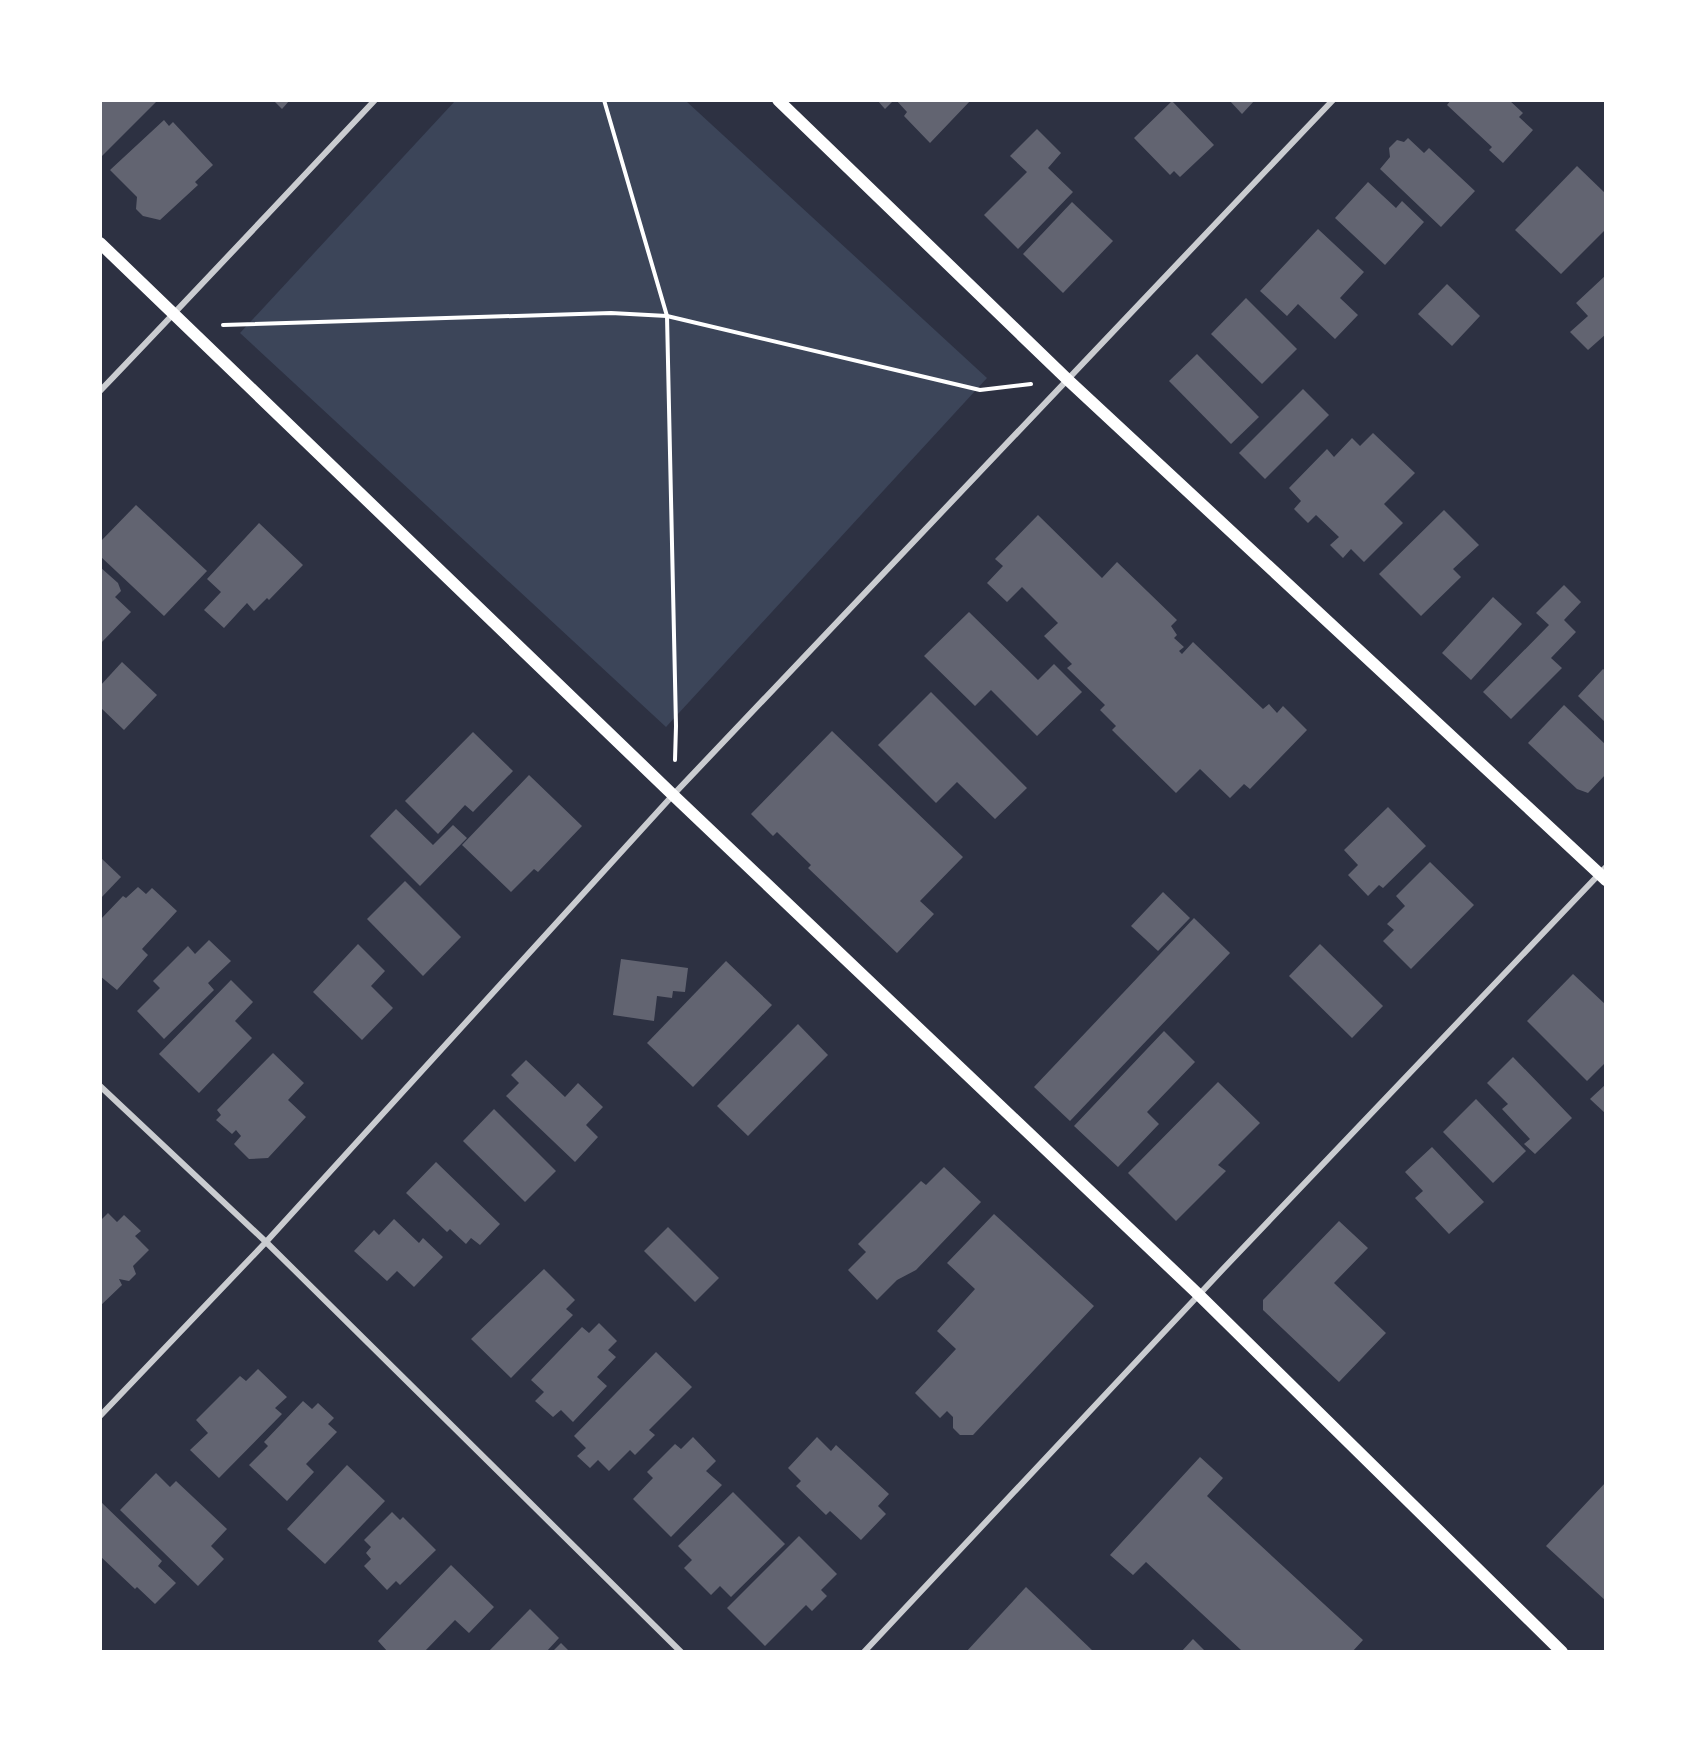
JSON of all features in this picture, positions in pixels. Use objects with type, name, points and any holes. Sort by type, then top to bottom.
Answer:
[{"type":"main road","points":[[778,100],[1068,380],[1603,873]]},
{"type":"main road","points":[[100,243],[674,795],[1199,1294],[1562,1652]]},
{"type":"street","points":[[100,391],[175,315],[205,280],[375,100]]},
{"type":"street","points":[[100,1416],[266,1242],[674,795],[1333,100]]},
{"type":"street","points":[[864,1652],[1199,1294],[1603,873]]},
{"type":"street","points":[[100,1086],[266,1242],[681,1652]]},
{"type":"path","points":[[604,100],[667,316],[676,726],[674,795]]},
{"type":"path","points":[[218,324],[229,326],[610,313],[667,316],[980,390],[1068,380]]},
{"type":"shaded area","points":[[455,101],[686,101],[987,378],[666,727],[240,333]]},
{"type":"building","points":[[100,100],[158,100],[100,158]]},
{"type":"building","points":[[273,100],[290,100],[282,109]]},
{"type":"building","points":[[877,100],[894,100],[885,109]]},
{"type":"building","points":[[896,100],[971,100],[930,143],[904,116],[907,112]]},
{"type":"building","points":[[1229,100],[1255,100],[1242,114]]},
{"type":"building","points":[[1451,100],[1509,100],[1523,113],[1519,117],[1533,130],[1503,163],[1489,150],[1492,147],[1447,105]]},
{"type":"building","points":[[1172,101],[1214,145],[1180,177],[1174,171],[1170,175],[1134,138]]},
{"type":"building","points":[[164,120],[169,126],[173,122],[213,165],[195,182],[198,185],[160,220],[143,216],[136,209],[137,197],[110,170]]},
{"type":"building","points":[[1037,129],[1061,153],[1048,168],[1073,192],[1018,249],[984,215],[1027,172],[1010,156]]},
{"type":"building","points":[[1408,138],[1424,153],[1429,148],[1475,191],[1441,227],[1380,169],[1390,157],[1389,148],[1397,140],[1404,142]]},
{"type":"building","points":[[1577,166],[1606,194],[1606,229],[1561,274],[1515,230]]},
{"type":"building","points":[[1368,182],[1396,208],[1402,201],[1424,222],[1385,265],[1335,218]]},
{"type":"building","points":[[1072,202],[1113,241],[1063,293],[1023,254]]},
{"type":"building","points":[[1318,229],[1364,272],[1340,298],[1358,315],[1335,339],[1298,304],[1287,316],[1260,291]]},
{"type":"building","points":[[1606,275],[1606,334],[1588,350],[1570,332],[1588,316],[1576,303]]},
{"type":"building","points":[[1447,284],[1480,316],[1452,346],[1418,314]]},
{"type":"building","points":[[1246,298],[1297,349],[1262,384],[1211,334]]},
{"type":"building","points":[[1197,354],[1259,417],[1231,444],[1169,381]]},
{"type":"building","points":[[1303,389],[1329,415],[1265,479],[1239,453]]},
{"type":"building","points":[[1373,433],[1415,473],[1384,504],[1403,523],[1364,562],[1351,549],[1343,558],[1330,545],[1339,537],[1316,515],[1308,523],[1294,509],[1301,501],[1289,488],[1327,449],[1334,457],[1352,438],[1360,446]]},
{"type":"building","points":[[136,505],[207,571],[164,616],[100,556],[100,542]]},
{"type":"building","points":[[1444,510],[1479,545],[1453,569],[1461,577],[1421,616],[1379,574]]},
{"type":"building","points":[[1038,515],[1102,578],[1117,562],[1177,620],[1171,626],[1177,635],[1174,638],[1184,647],[1179,651],[1182,654],[1193,642],[1263,709],[1269,704],[1277,713],[1283,706],[1307,730],[1250,789],[1244,784],[1230,798],[1200,769],[1176,793],[1112,730],[1116,726],[1100,710],[1105,705],[1067,668],[1072,664],[1044,636],[1058,623],[1022,587],[1007,602],[987,583],[1003,566],[995,559]]},
{"type":"building","points":[[259,523],[303,565],[269,600],[267,598],[254,611],[247,603],[224,628],[204,610],[221,592],[207,579]]},
{"type":"building","points":[[100,567],[118,583],[121,591],[115,597],[131,612],[100,644]]},
{"type":"building","points":[[1564,585],[1581,602],[1564,620],[1576,632],[1551,658],[1562,668],[1511,719],[1483,692],[1549,625],[1536,613]]},
{"type":"building","points":[[1493,597],[1522,624],[1471,680],[1442,653]]},
{"type":"building","points":[[969,612],[1038,680],[1054,664],[1082,692],[1037,736],[991,690],[975,706],[924,656]]},
{"type":"building","points":[[122,662],[157,695],[124,730],[100,707],[100,686]]},
{"type":"building","points":[[1603,669],[1606,671],[1606,723],[1578,696]]},
{"type":"building","points":[[931,692],[1027,788],[995,819],[957,782],[936,803],[878,745]]},
{"type":"building","points":[[1564,705],[1606,745],[1606,774],[1588,793],[1577,789],[1528,743]]},
{"type":"building","points":[[832,731],[963,857],[920,901],[934,914],[897,953],[808,868],[811,865],[777,832],[773,836],[751,814]]},
{"type":"building","points":[[473,732],[513,771],[473,812],[465,805],[438,834],[405,801]]},
{"type":"building","points":[[529,775],[582,826],[538,872],[534,869],[511,892],[462,845]]},
{"type":"building","points":[[1388,807],[1426,846],[1383,888],[1379,885],[1368,896],[1348,875],[1358,865],[1344,850]]},
{"type":"building","points":[[396,809],[433,845],[453,825],[467,838],[420,886],[370,836]]},
{"type":"building","points":[[100,857],[121,877],[100,899]]},
{"type":"building","points":[[1430,862],[1474,905],[1411,969],[1383,941],[1394,930],[1387,924],[1405,906],[1396,896]]},
{"type":"building","points":[[405,881],[461,937],[423,976],[367,919]]},
{"type":"building","points":[[138,887],[146,894],[152,888],[177,911],[142,949],[148,955],[117,990],[100,976],[100,920],[123,896],[126,898]]},
{"type":"building","points":[[1163,892],[1190,918],[1158,951],[1131,926]]},
{"type":"building","points":[[1194,918],[1230,953],[1070,1121],[1034,1087]]},
{"type":"building","points":[[209,940],[231,961],[208,983],[214,990],[164,1039],[137,1011],[160,988],[153,981],[188,946],[195,954]]},
{"type":"building","points":[[358,944],[385,971],[371,986],[393,1008],[362,1040],[313,992]]},
{"type":"building","points":[[1320,944],[1383,1006],[1352,1038],[1289,976]]},
{"type":"building","points":[[621,959],[688,968],[685,992],[673,991],[672,998],[657,996],[654,1021],[613,1015]]},
{"type":"building","points":[[726,961],[772,1005],[693,1087],[647,1043]]},
{"type":"building","points":[[1573,974],[1606,1005],[1606,1062],[1587,1081],[1527,1021]]},
{"type":"building","points":[[231,980],[253,1002],[235,1021],[252,1038],[199,1093],[159,1054]]},
{"type":"building","points":[[798,1024],[828,1055],[748,1136],[717,1106]]},
{"type":"building","points":[[1164,1031],[1195,1062],[1147,1112],[1159,1124],[1118,1167],[1074,1126]]},
{"type":"building","points":[[273,1053],[304,1083],[288,1100],[306,1117],[268,1158],[249,1159],[234,1144],[241,1136],[236,1130],[232,1134],[216,1120],[221,1115],[217,1110]]},
{"type":"building","points":[[1513,1057],[1572,1118],[1535,1154],[1524,1144],[1530,1139],[1502,1109],[1508,1104],[1487,1083]]},
{"type":"building","points":[[526,1060],[565,1097],[578,1083],[603,1107],[586,1125],[598,1137],[575,1162],[506,1096],[519,1083],[511,1075]]},
{"type":"building","points":[[1218,1082],[1260,1123],[1218,1165],[1226,1171],[1176,1221],[1128,1173]]},
{"type":"building","points":[[1606,1084],[1606,1114],[1590,1099]]},
{"type":"building","points":[[1476,1099],[1526,1151],[1493,1183],[1443,1132]]},
{"type":"building","points":[[494,1109],[556,1171],[525,1202],[463,1141]]},
{"type":"building","points":[[1432,1147],[1484,1202],[1449,1234],[1415,1198],[1423,1191],[1405,1172]]},
{"type":"building","points":[[436,1162],[500,1224],[480,1245],[471,1238],[466,1244],[450,1229],[447,1232],[406,1193]]},
{"type":"building","points":[[944,1167],[981,1202],[916,1270],[897,1280],[877,1300],[848,1270],[866,1252],[858,1244],[921,1181],[926,1185]]},
{"type":"building","points":[[108,1213],[117,1222],[124,1215],[141,1231],[135,1236],[149,1250],[133,1266],[136,1274],[129,1281],[119,1279],[122,1285],[100,1306],[100,1221]]},
{"type":"building","points":[[994,1214],[1094,1306],[973,1435],[960,1435],[953,1428],[953,1417],[947,1411],[940,1418],[915,1393],[956,1349],[937,1331],[975,1289],[947,1263]]},
{"type":"building","points":[[394,1219],[419,1243],[423,1238],[443,1257],[414,1287],[397,1271],[387,1281],[354,1251],[374,1230],[379,1235]]},
{"type":"building","points":[[1339,1221],[1368,1248],[1334,1283],[1386,1333],[1339,1382],[1263,1310],[1263,1300]]},
{"type":"building","points":[[668,1227],[719,1278],[695,1302],[644,1251]]},
{"type":"building","points":[[544,1269],[575,1300],[566,1309],[573,1315],[511,1378],[471,1339]]},
{"type":"building","points":[[599,1323],[617,1341],[608,1350],[616,1357],[597,1377],[607,1386],[573,1422],[561,1410],[553,1417],[535,1401],[544,1392],[531,1380],[582,1327],[589,1333]]},
{"type":"building","points":[[656,1352],[692,1387],[649,1430],[655,1435],[635,1455],[630,1450],[609,1471],[598,1460],[590,1468],[577,1456],[586,1448],[574,1436]]},
{"type":"building","points":[[258,1369],[287,1397],[275,1408],[282,1414],[219,1478],[190,1450],[208,1433],[196,1420],[240,1376],[246,1381]]},
{"type":"building","points":[[303,1401],[312,1409],[318,1403],[334,1418],[328,1424],[337,1432],[306,1464],[314,1472],[287,1501],[249,1465],[268,1446],[264,1442]]},
{"type":"building","points":[[693,1437],[716,1461],[706,1471],[722,1485],[671,1537],[633,1499],[653,1478],[647,1472],[675,1444],[681,1449]]},
{"type":"building","points":[[817,1437],[831,1451],[836,1445],[889,1494],[878,1506],[886,1514],[861,1540],[830,1511],[826,1515],[796,1486],[801,1481],[788,1468]]},
{"type":"building","points":[[1200,1457],[1223,1478],[1207,1496],[1363,1640],[1352,1652],[1239,1652],[1241,1650],[1146,1562],[1133,1575],[1110,1555]]},
{"type":"building","points":[[347,1465],[385,1501],[325,1564],[287,1529]]},
{"type":"building","points":[[156,1473],[170,1487],[176,1481],[227,1529],[211,1546],[224,1559],[198,1586],[120,1510]]},
{"type":"building","points":[[1606,1482],[1606,1601],[1546,1546]]},
{"type":"building","points":[[733,1492],[785,1544],[731,1597],[720,1586],[711,1595],[684,1568],[692,1560],[678,1546]]},
{"type":"building","points":[[100,1501],[162,1561],[158,1566],[176,1583],[155,1604],[137,1587],[135,1589],[100,1556]]},
{"type":"building","points":[[392,1512],[400,1520],[403,1517],[436,1550],[400,1585],[396,1581],[387,1590],[364,1566],[371,1559],[366,1553],[371,1547],[364,1540]]},
{"type":"building","points":[[799,1536],[837,1574],[821,1590],[827,1596],[812,1611],[806,1605],[765,1646],[727,1608]]},
{"type":"building","points":[[451,1565],[494,1607],[469,1633],[455,1620],[424,1652],[388,1652],[378,1641]]},
{"type":"building","points":[[1026,1587],[1094,1652],[966,1652]]},
{"type":"building","points":[[530,1609],[559,1638],[546,1652],[488,1652]]},
{"type":"building","points":[[1193,1639],[1206,1652],[1181,1652]]},
{"type":"building","points":[[561,1643],[570,1652],[552,1652]]}]
